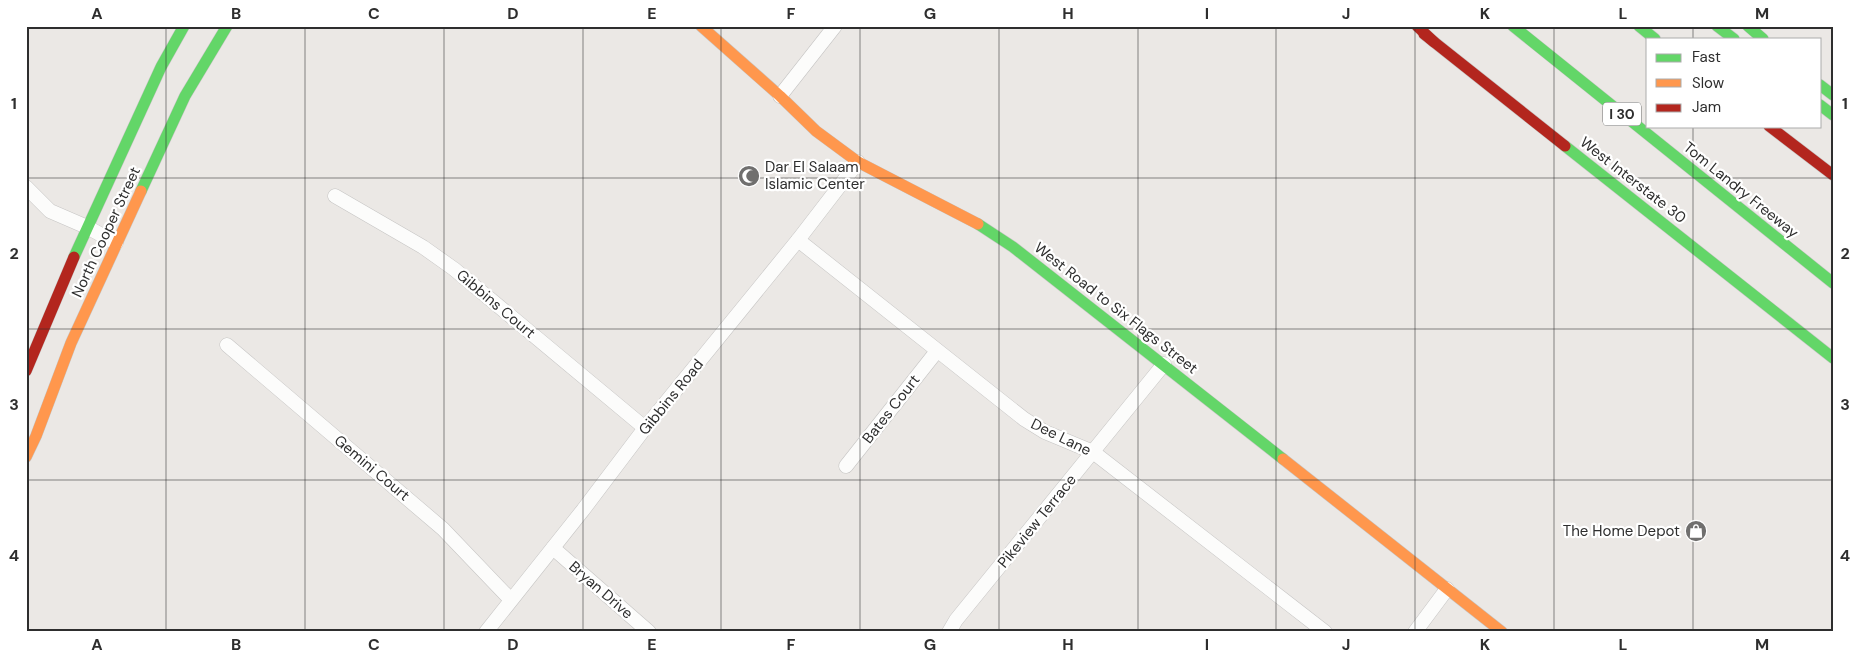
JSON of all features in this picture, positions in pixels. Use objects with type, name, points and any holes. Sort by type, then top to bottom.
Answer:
[{"type":"main road","name":"North Cooper Street","points":[[26,371],[87,227],[161,67],[184,26]]},
{"type":"main road","points":[[218,26],[218,40]]},
{"type":"main road","name":"North Cooper Street","points":[[26,457],[31,434],[116,243],[185,96],[227,26]]},
{"type":"main road","name":"West Road to Six Flags Street","points":[[701,26],[816,130],[858,162],[969,219],[1013,247],[1502,632]]},
{"type":"main road","name":"West Interstate 30","points":[[1416,26],[1833,358]]},
{"type":"main road","name":"Tom Landry Freeway","points":[[1513,26],[1833,283]]},
{"type":"main road","points":[[1639,26],[1654,38]]},
{"type":"main road","points":[[1717,26],[1733,38]]},
{"type":"main road","points":[[1748,26],[1763,38]]},
{"type":"main road","points":[[1822,87],[1833,95]]},
{"type":"main road","points":[[1822,107],[1833,115]]},
{"type":"main road","points":[[1773,128],[1833,175]]},
{"type":"main road","name":"I 30","points":[[1732,202],[1792,234]]},
{"type":"street","points":[[780,96],[835,26]]},
{"type":"street","name":"Gibbins Road","points":[[486,632],[645,428],[798,240],[858,162]]},
{"type":"street","points":[[26,187],[50,211],[87,227],[116,243]]},
{"type":"street","name":"Gibbins Court","points":[[335,196],[422,247],[454,269],[645,428]]},
{"type":"street","name":"Dee Lane","points":[[798,240],[1024,419],[1045,432],[1093,452],[1325,632]]},
{"type":"street","name":"Gemini Court","points":[[227,345],[443,528],[510,599]]},
{"type":"street","name":"Bates Court","points":[[846,466],[937,351]]},
{"type":"street","name":"Pikeview Terrace","points":[[949,632],[956,620],[1164,364]]},
{"type":"street","name":"Bryan Drive","points":[[553,548],[649,632]]},
{"type":"street","points":[[1415,632],[1447,589]]},
{"type":"traffic: fast","points":[[74,257],[161,67],[184,26]]},
{"type":"traffic: fast","points":[[141,191],[185,96],[227,26]]},
{"type":"traffic: fast","points":[[1513,26],[1833,283]]},
{"type":"traffic: fast","points":[[1639,26],[1654,38]]},
{"type":"traffic: fast","points":[[1717,26],[1733,38]]},
{"type":"traffic: fast","points":[[1748,26],[1762,38]]},
{"type":"traffic: fast","points":[[1822,87],[1833,95]]},
{"type":"traffic: fast","points":[[1822,107],[1833,115]]},
{"type":"traffic: fast","points":[[1565,146],[1833,358]]},
{"type":"traffic: fast","points":[[978,224],[1013,247],[1283,459]]},
{"type":"traffic: slow","points":[[701,26],[780,96],[816,131],[858,162],[978,224]]},
{"type":"traffic: slow","points":[[26,457],[36,436],[71,343],[141,191]]},
{"type":"traffic: slow","points":[[1283,459],[1502,632]]},
{"type":"traffic: jam","points":[[1417,26],[1434,42]]},
{"type":"traffic: jam","points":[[1424,34],[1565,146]]},
{"type":"traffic: jam","points":[[1772,128],[1833,175]]},
{"type":"traffic: jam","points":[[26,371],[74,257]]},
{"type":"place","name":"Dar El Salaam Islamic Center","points":[[749,176]]},
{"type":"place","name":"The Home Depot","points":[[1696,531]]}]
